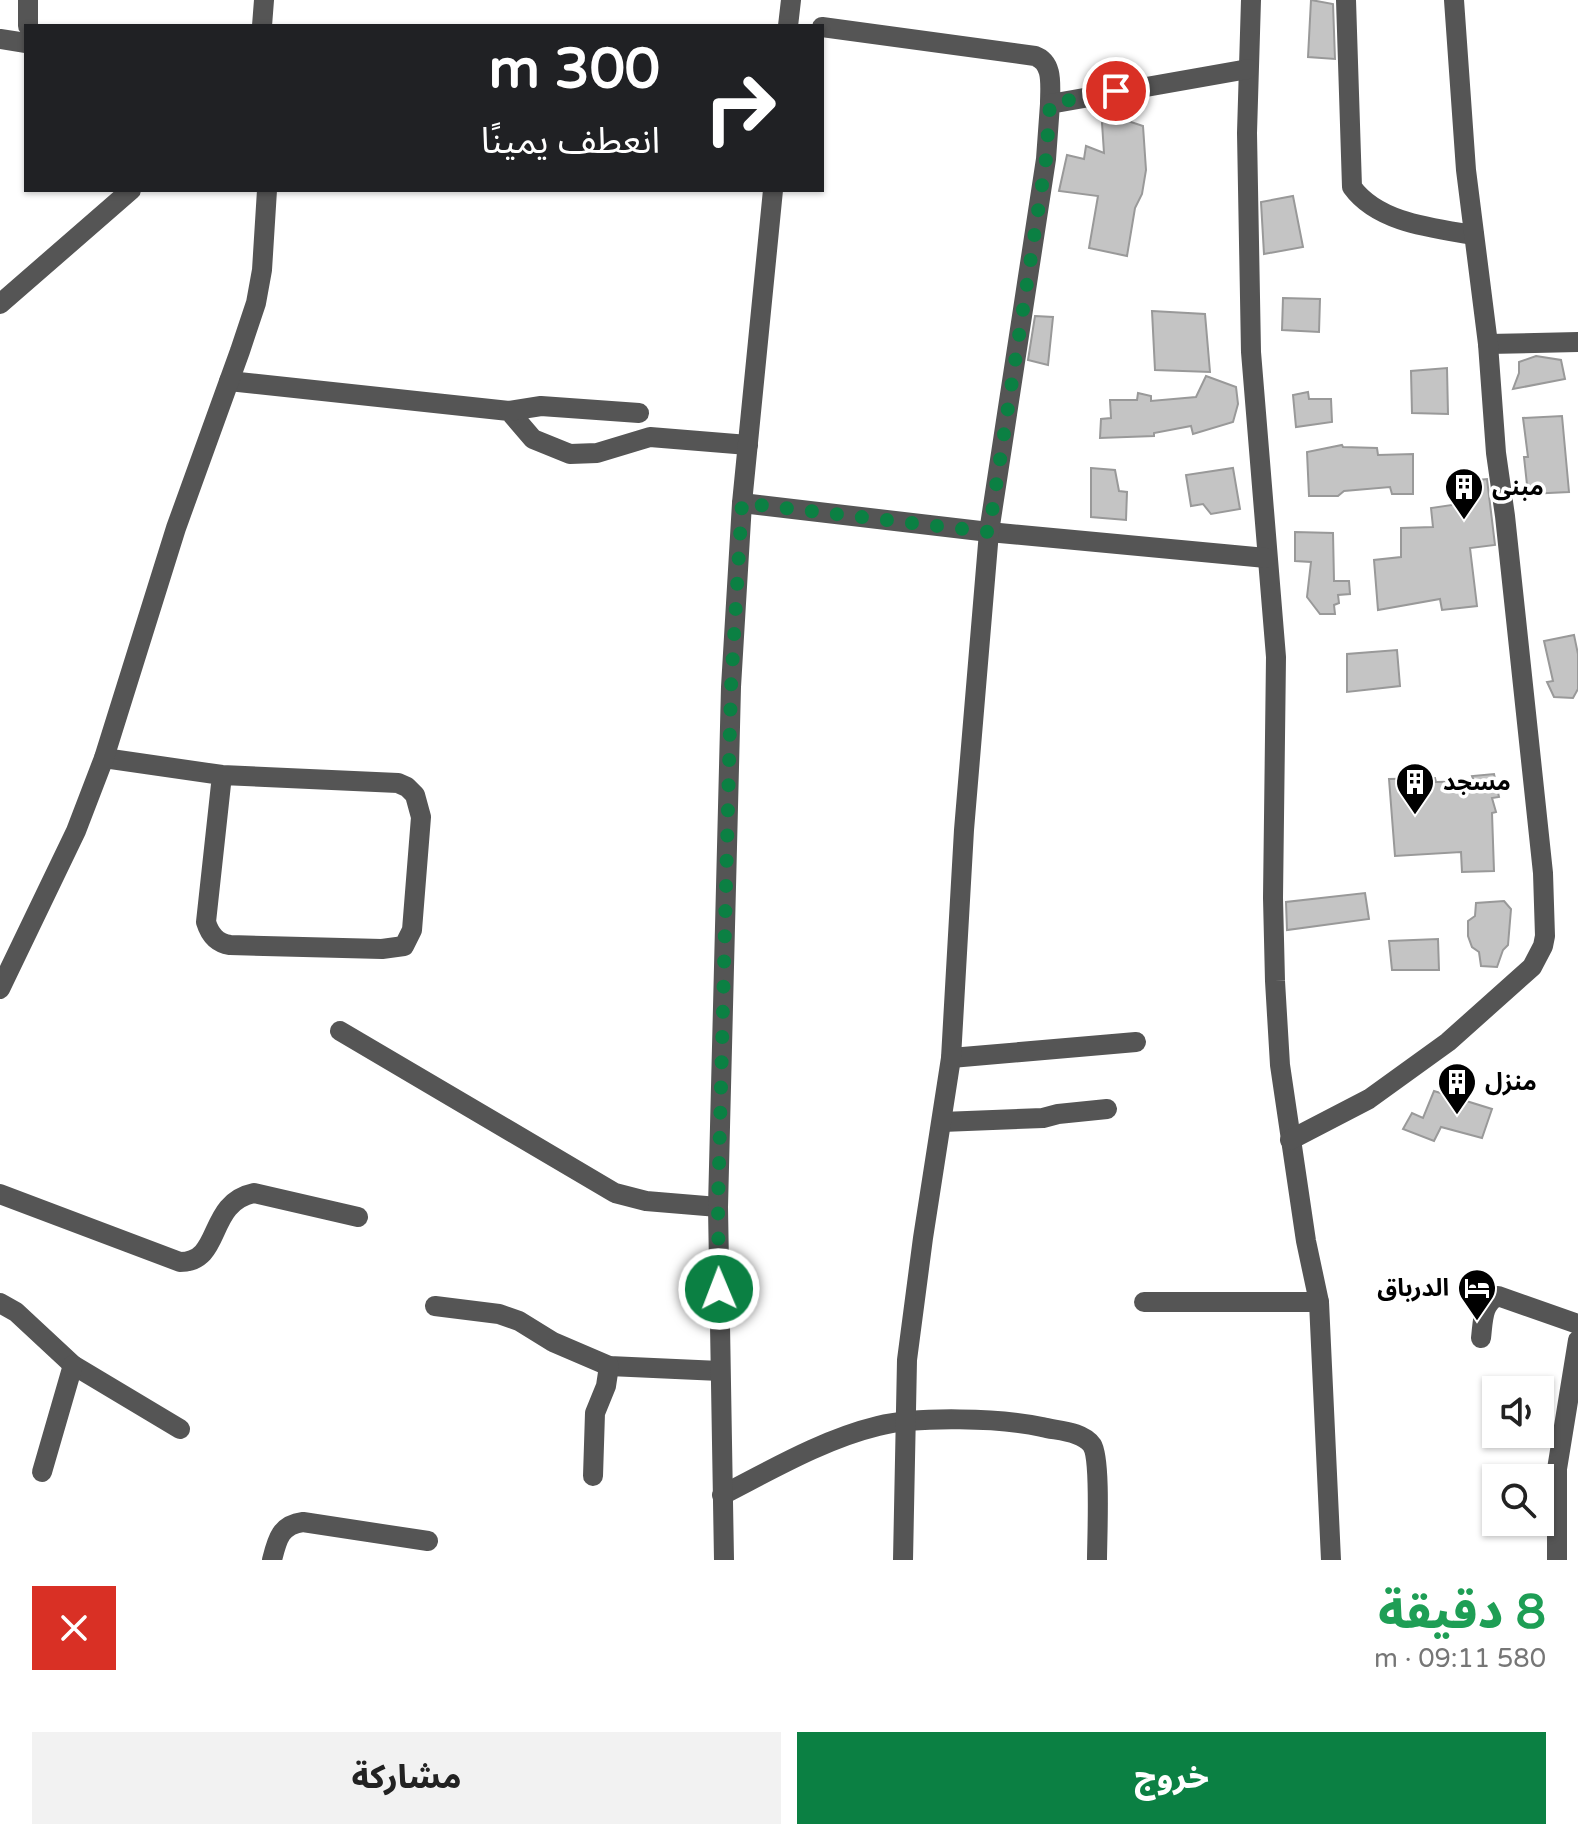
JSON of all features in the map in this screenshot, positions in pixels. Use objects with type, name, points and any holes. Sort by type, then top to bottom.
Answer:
[{"type":"street","points":[[28,0],[28,24]]},
{"type":"street","points":[[262,24],[264,0]]},
{"type":"street","points":[[788,24],[791,0]]},
{"type":"street","points":[[1251,0],[1248,69],[1251,352],[1276,657],[1275,981],[1280,1065],[1290,1140],[1319,1302],[1331,1560]]},
{"type":"street","points":[[1346,0],[1352,187],[1367,205],[1380,212],[1421,225],[1474,235]]},
{"type":"street","points":[[1290,1140],[1369,1099],[1448,1042],[1532,967],[1545,936],[1543,873],[1496,453],[1488,344],[1466,170],[1454,0]]},
{"type":"street","points":[[824,27],[1035,56],[1049,68],[1046,159],[989,532],[964,830],[951,1058],[907,1360],[903,1560]]},
{"type":"street","points":[[0,39],[24,43]]},
{"type":"street","points":[[1050,104],[1248,69]]},
{"type":"street","points":[[0,304],[129,192]]},
{"type":"street","points":[[0,989],[76,831],[104,758],[171,542],[256,303],[266,237],[267,192]]},
{"type":"street","points":[[724,1560],[718,1207],[731,687],[742,503],[773,192]]},
{"type":"street","points":[[1488,344],[1578,342]]},
{"type":"street","points":[[229,381],[509,411],[541,406],[639,413]]},
{"type":"street","points":[[509,411],[533,439],[570,454],[597,453],[650,437],[748,445]]},
{"type":"street","points":[[742,503],[989,532],[1266,558]]},
{"type":"street","points":[[104,758],[222,775],[398,783],[407,787],[415,795],[421,817],[412,930],[404,946],[382,949],[230,945],[222,944],[212,936],[206,922],[222,775]]},
{"type":"street","points":[[340,1031],[615,1193],[646,1201],[718,1207]]},
{"type":"street","points":[[951,1058],[1136,1042]]},
{"type":"street","points":[[942,1122],[1043,1118],[1107,1109]]},
{"type":"street","points":[[0,1194],[180,1262],[193,1262],[204,1253],[225,1210],[240,1196],[254,1193],[358,1217]]},
{"type":"street","points":[[1481,1338],[1485,1308],[1498,1296],[1578,1324]]},
{"type":"street","points":[[1144,1302],[1319,1302]]},
{"type":"street","points":[[0,1303],[16,1312],[73,1365],[180,1429]]},
{"type":"street","points":[[435,1306],[499,1314],[609,1366],[720,1371]]},
{"type":"street","points":[[1557,1560],[1557,1469],[1578,1340]]},
{"type":"street","points":[[42,1472],[73,1365]]},
{"type":"street","points":[[593,1476],[595,1413],[606,1386],[609,1366]]},
{"type":"street","points":[[722,1495],[837,1441],[877,1426],[907,1421],[992,1421],[1032,1425],[1084,1437],[1096,1452],[1097,1560]]},
{"type":"street","points":[[272,1560],[279,1534],[291,1524],[303,1522],[428,1541]]},
{"type":"building","points":[[1311,0],[1333,4],[1335,59],[1308,57]]},
{"type":"building","points":[[1110,115],[1143,126],[1146,170],[1142,194],[1135,208],[1127,256],[1089,248],[1098,196],[1059,191],[1067,155],[1084,159],[1086,146],[1104,153],[1102,123]]},
{"type":"building","points":[[1293,196],[1303,247],[1264,254],[1261,202]]},
{"type":"building","points":[[1283,298],[1320,299],[1319,332],[1282,330]]},
{"type":"building","points":[[1152,311],[1205,314],[1210,372],[1155,370]]},
{"type":"building","points":[[1035,316],[1053,317],[1048,365],[1028,360]]},
{"type":"building","points":[[1536,356],[1561,360],[1565,379],[1513,389],[1519,362]]},
{"type":"building","points":[[1447,368],[1448,414],[1412,413],[1411,371]]},
{"type":"building","points":[[1206,376],[1236,387],[1238,404],[1233,422],[1193,434],[1191,426],[1154,433],[1154,436],[1100,438],[1101,419],[1111,418],[1110,400],[1137,400],[1138,393],[1151,396],[1151,401],[1196,397]]},
{"type":"building","points":[[1308,392],[1309,399],[1331,399],[1332,422],[1296,427],[1293,395]]},
{"type":"building","points":[[1562,416],[1569,492],[1528,494],[1524,457],[1528,457],[1523,418]]},
{"type":"building","points":[[1342,445],[1377,448],[1378,455],[1413,454],[1413,494],[1392,494],[1390,487],[1344,491],[1338,496],[1309,496],[1307,452]]},
{"type":"building","points":[[1091,468],[1115,470],[1119,491],[1127,492],[1126,520],[1091,517]]},
{"type":"building","points":[[1233,468],[1240,509],[1211,514],[1203,504],[1191,506],[1186,475]]},
{"type":"building","points":[[1487,479],[1495,545],[1470,548],[1477,606],[1442,610],[1440,599],[1378,610],[1374,560],[1401,557],[1401,528],[1433,527],[1431,508],[1459,504],[1456,482]]},
{"type":"building","points":[[1295,532],[1333,533],[1334,581],[1349,581],[1350,594],[1338,595],[1335,614],[1320,614],[1307,597],[1311,562],[1295,561]]},
{"type":"building","points":[[1574,635],[1578,654],[1578,689],[1573,698],[1554,697],[1547,682],[1553,681],[1544,641]]},
{"type":"building","points":[[1397,650],[1400,686],[1347,692],[1347,654]]},
{"type":"building","points":[[1494,774],[1499,797],[1492,798],[1496,812],[1492,813],[1494,871],[1462,872],[1461,852],[1395,856],[1389,779],[1474,781],[1472,776]]},
{"type":"building","points":[[1365,893],[1369,919],[1287,930],[1286,902]]},
{"type":"building","points":[[1504,901],[1511,909],[1508,945],[1497,967],[1481,966],[1479,952],[1472,947],[1468,936],[1468,921],[1475,916],[1476,903]]},
{"type":"building","points":[[1438,939],[1439,970],[1392,970],[1389,941]]},
{"type":"building","name":"منزل","points":[[1434,1091],[1492,1109],[1482,1138],[1441,1127],[1434,1141],[1403,1129],[1412,1113],[1423,1118]]},
{"type":"place","name":"مبنى","points":[[1464,521]]},
{"type":"place","name":"مسجد","points":[[1415,816]]},
{"type":"place","name":"منزل","points":[[1457,1116]]},
{"type":"place","name":"الدرباق","points":[[1477,1322]]},
{"type":"route","points":[[719,1289],[718,1207],[731,687],[742,503],[989,532],[1046,159],[1050,104],[1116,91]]}]
